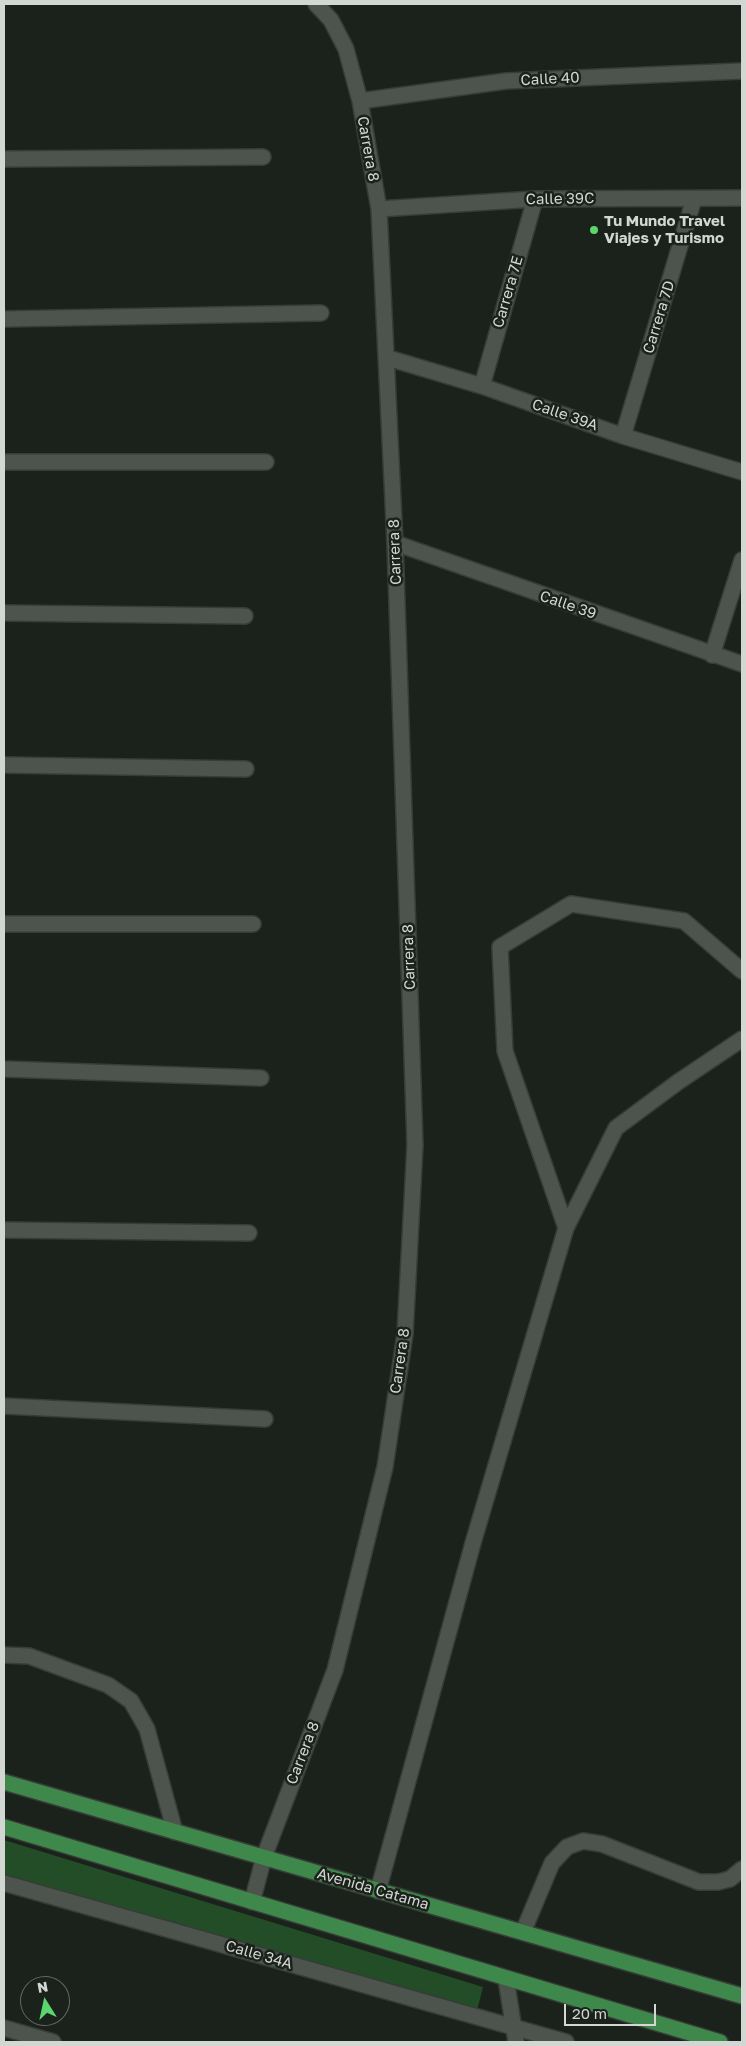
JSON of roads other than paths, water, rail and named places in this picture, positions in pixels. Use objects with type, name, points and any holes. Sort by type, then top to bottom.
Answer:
[{"type":"main road","name":"Avenida Catama","points":[[4,1782],[742,1996]]},
{"type":"main road","points":[[4,1827],[720,2042]]},
{"type":"street","name":"Carrera 8","points":[[252,1902],[264,1857],[335,1670],[385,1467],[405,1334],[415,1145],[388,358],[379,209],[360,101],[346,49],[331,20],[316,4]]},
{"type":"street","name":"Calle 40","points":[[360,101],[506,81],[742,71]]},
{"type":"street","points":[[4,159],[263,157]]},
{"type":"street","name":"Calle 39C","points":[[379,209],[535,199],[742,198]]},
{"type":"street","name":"Carrera 7E","points":[[482,386],[535,199]]},
{"type":"street","name":"Carrera 7D","points":[[623,436],[694,199]]},
{"type":"street","points":[[4,319],[321,313]]},
{"type":"street","name":"Calle 39A","points":[[388,358],[482,386],[623,436],[742,472]]},
{"type":"street","points":[[4,462],[266,462]]},
{"type":"street","name":"Calle 39","points":[[395,543],[742,664]]},
{"type":"street","points":[[712,655],[742,560]]},
{"type":"street","points":[[4,613],[245,616]]},
{"type":"street","points":[[4,765],[246,769]]},
{"type":"street","points":[[566,1228],[505,1051],[500,947],[571,904],[684,921],[742,971]]},
{"type":"street","points":[[4,924],[253,924]]},
{"type":"street","points":[[378,1891],[473,1543],[566,1228],[616,1128],[678,1082],[742,1039]]},
{"type":"street","points":[[4,1069],[261,1078]]},
{"type":"street","points":[[4,1230],[249,1233]]},
{"type":"street","points":[[4,1406],[265,1419]]},
{"type":"street","points":[[4,1655],[28,1656],[108,1685],[131,1701],[147,1729],[175,1832]]},
{"type":"street","points":[[523,1932],[552,1863],[567,1847],[583,1841],[602,1844],[699,1882],[718,1882],[730,1878],[742,1869]]},
{"type":"street","name":"Calle 34A","points":[[4,1883],[566,2042]]},
{"type":"street","points":[[506,1979],[516,2042]]},
{"type":"street","points":[[4,2024],[7,2042]]},
{"type":"street","points":[[4,2028],[53,2042]]},
{"type":"place","name":"Tu Mundo Travel Viajes y Turismo","points":[[594,230]]}]
